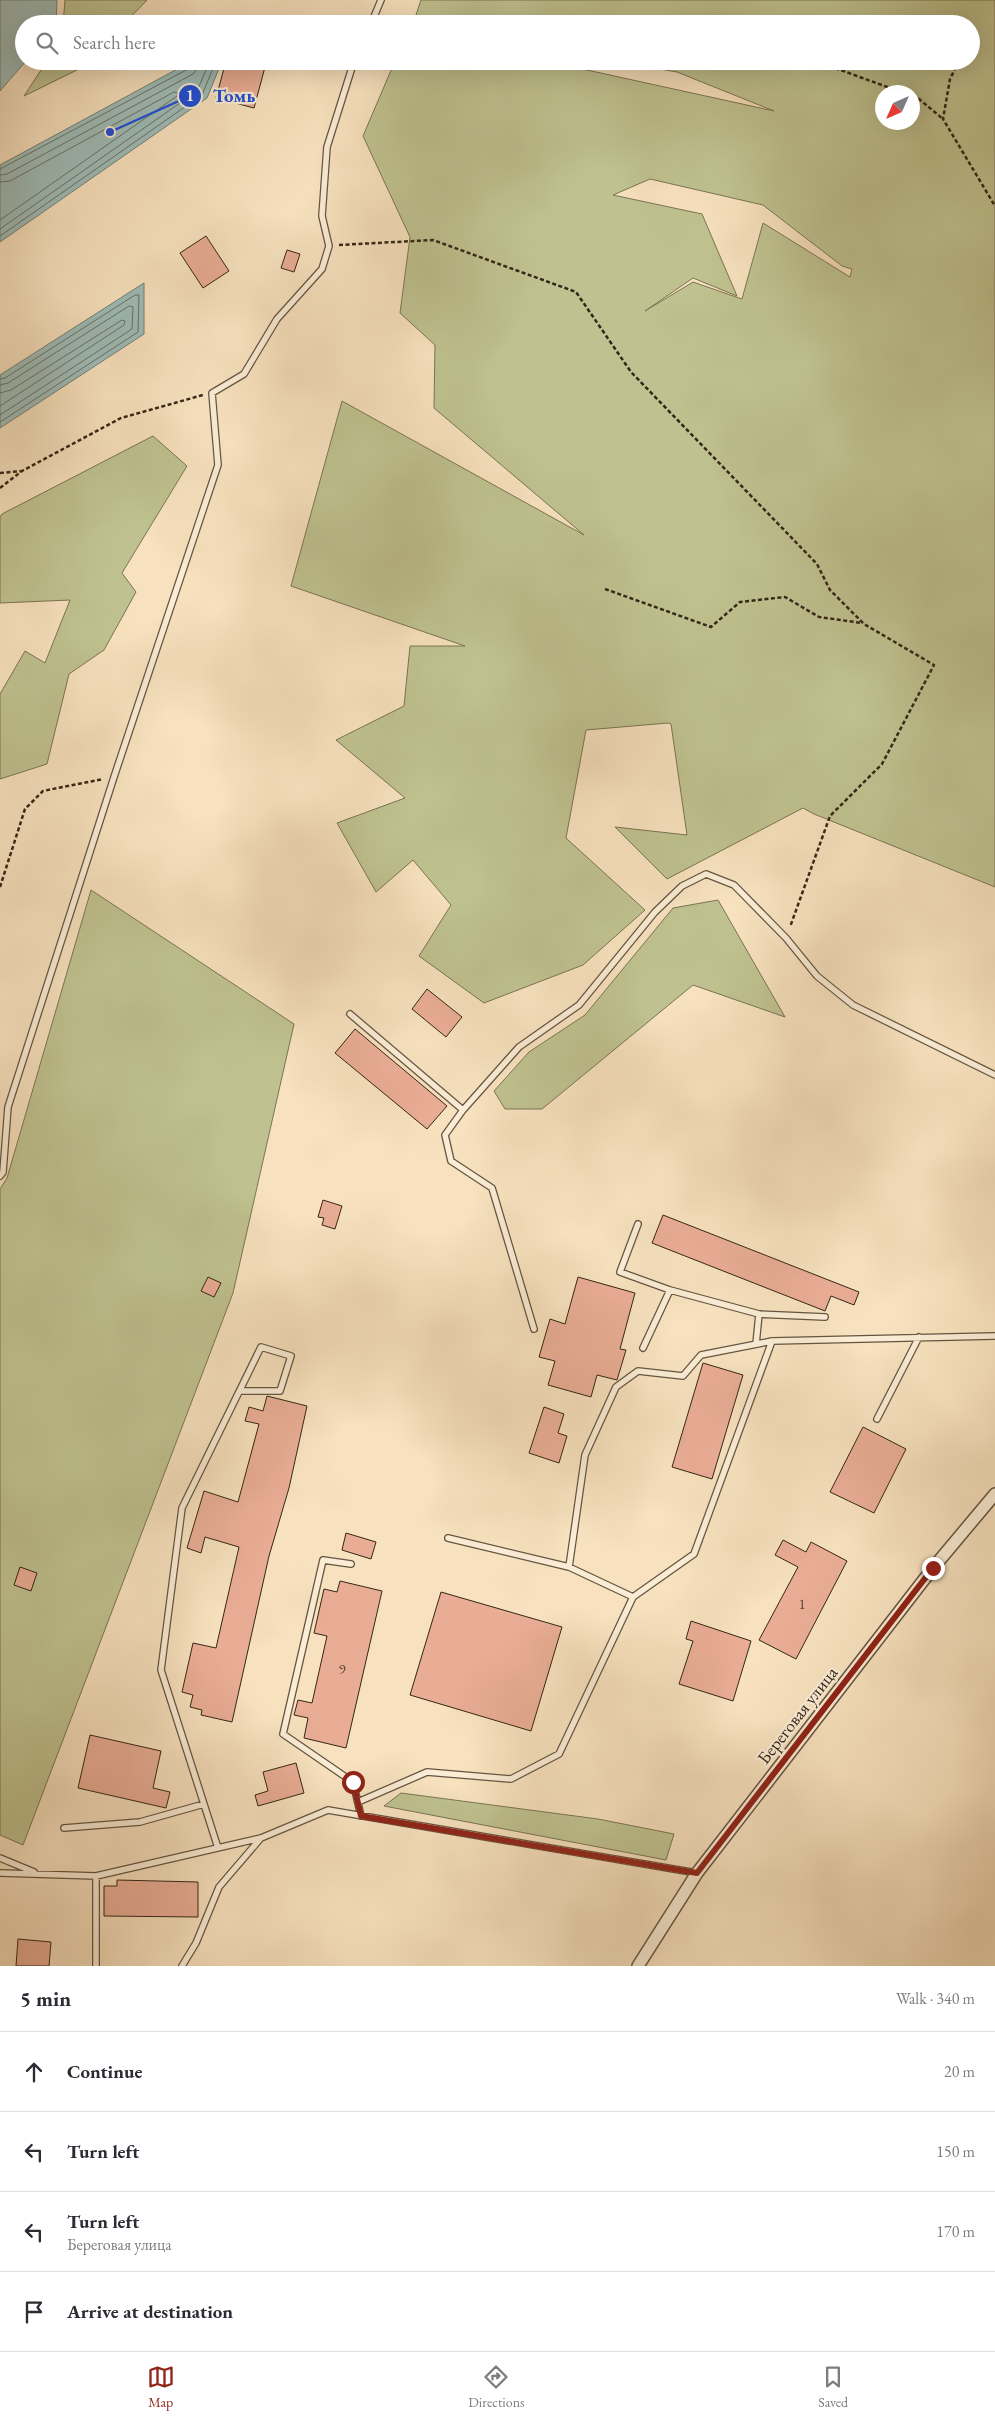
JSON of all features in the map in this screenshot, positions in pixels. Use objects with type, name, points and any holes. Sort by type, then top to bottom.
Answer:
[{"type":"street","name":"Береговая улица","points":[[638,1966],[697,1873],[926,1576],[995,1494]]},
{"type":"lane","points":[[375,15],[381,0]]},
{"type":"lane","points":[[0,1176],[3,1172],[8,1107],[114,777],[218,465],[212,393],[244,374],[278,319],[322,269],[329,246],[322,216],[327,147],[351,70]]},
{"type":"lane","points":[[534,1329],[492,1188],[451,1162],[445,1135],[464,1110],[519,1047],[579,1005],[655,912],[682,886],[706,874],[734,885],[786,938],[817,976],[853,1005],[995,1075]]},
{"type":"lane","points":[[350,1014],[464,1110]]},
{"type":"lane","points":[[638,1224],[620,1272],[670,1290],[760,1314],[825,1317]]},
{"type":"lane","points":[[643,1348],[670,1290]]},
{"type":"lane","points":[[756,1344],[760,1314]]},
{"type":"lane","points":[[569,1567],[585,1455],[616,1387],[638,1371],[683,1376],[701,1355],[772,1340],[995,1336]]},
{"type":"lane","points":[[877,1419],[919,1337]]},
{"type":"lane","points":[[358,1802],[427,1772],[511,1779],[559,1754],[633,1597],[694,1554],[772,1340]]},
{"type":"lane","points":[[218,1848],[161,1670],[182,1508],[261,1347],[291,1356],[280,1391],[240,1391]]},
{"type":"lane","points":[[448,1538],[569,1567],[633,1597]]},
{"type":"lane","points":[[351,1564],[323,1560],[283,1734],[353,1782],[361,1816]]},
{"type":"lane","points":[[64,1828],[140,1822],[204,1804]]},
{"type":"lane","points":[[0,1873],[96,1876],[261,1838],[328,1810],[697,1873]]},
{"type":"lane","points":[[182,1966],[196,1944],[219,1887],[261,1838]]},
{"type":"lane","points":[[0,1858],[38,1874]]},
{"type":"lane","points":[[96,1876],[96,1966]]},
{"type":"path","points":[[840,70],[882,85]]},
{"type":"path","points":[[942,119],[950,79],[954,70]]},
{"type":"path","points":[[920,100],[942,119],[995,206]]},
{"type":"path","points":[[329,246],[433,240],[576,292],[631,372],[817,564],[830,590],[864,624],[934,666],[882,764],[830,816],[786,938]]},
{"type":"path","points":[[0,488],[22,471],[121,418],[212,393]]},
{"type":"path","points":[[0,474],[22,471]]},
{"type":"path","points":[[605,589],[711,627],[740,602],[785,597],[819,617],[864,624]]},
{"type":"path","points":[[0,887],[25,809],[43,791],[114,777]]},
{"type":"green space","points":[[65,0],[147,0],[133,15],[64,15]]},
{"type":"green space","points":[[421,0],[995,0],[995,887],[803,808],[667,879],[615,827],[687,835],[671,724],[586,730],[566,838],[645,910],[583,965],[484,1003],[419,956],[451,905],[413,860],[376,892],[337,823],[405,798],[336,740],[404,706],[410,646],[465,646],[291,586],[342,401],[584,535],[434,408],[435,345],[400,313],[410,237],[363,136],[391,70],[587,70],[774,111],[677,72],[666,70],[980,70],[980,15],[416,15]],"holes":[[[650,179],[763,205],[842,266],[852,269],[850,277],[763,223],[742,299],[693,282],[645,311],[693,278],[737,296],[702,214],[613,195]]]},
{"type":"green space","points":[[41,70],[77,70],[24,96]]},
{"type":"green space","points":[[153,436],[187,466],[122,573],[136,592],[104,650],[69,674],[47,764],[0,779],[0,694],[25,651],[45,663],[70,600],[0,603],[0,517],[2,514]]},
{"type":"green space","points":[[91,890],[294,1024],[233,1293],[23,1845],[0,1835],[0,1189],[7,1178]]},
{"type":"green space","points":[[718,900],[785,1017],[693,985],[542,1109],[505,1109],[494,1091],[529,1052],[585,1015],[673,908]]},
{"type":"green space","points":[[401,1793],[598,1819],[674,1834],[666,1860],[384,1806]]},
{"type":"water","points":[[0,0],[57,0],[56,15],[15,15],[15,70],[18,70],[0,91]]},
{"type":"water","points":[[175,70],[218,70],[207,98],[0,242],[0,165]]},
{"type":"water","points":[[144,283],[144,334],[0,428],[0,375]]},
{"type":"building","points":[[224,70],[264,70],[254,108],[216,98]]},
{"type":"building","points":[[206,236],[229,271],[203,288],[180,253]]},
{"type":"building","points":[[287,250],[300,254],[294,272],[281,268]]},
{"type":"building","points":[[427,989],[462,1017],[446,1037],[412,1009]]},
{"type":"building","points":[[355,1029],[447,1106],[427,1129],[335,1053]]},
{"type":"building","points":[[323,1200],[342,1206],[335,1229],[322,1225],[324,1218],[318,1217]]},
{"type":"building","points":[[663,1215],[859,1292],[854,1305],[831,1296],[825,1311],[652,1243]]},
{"type":"building","points":[[208,1277],[221,1283],[214,1297],[201,1291]]},
{"type":"building","points":[[578,1277],[635,1293],[620,1349],[626,1350],[617,1380],[597,1375],[591,1397],[548,1385],[555,1361],[539,1357],[550,1319],[565,1324]]},
{"type":"building","points":[[703,1363],[743,1375],[712,1479],[672,1467]]},
{"type":"building","points":[[267,1396],[307,1406],[289,1488],[269,1556],[232,1722],[201,1715],[202,1710],[190,1707],[193,1695],[182,1692],[193,1643],[216,1648],[239,1547],[205,1537],[201,1553],[187,1548],[204,1491],[238,1502],[259,1424],[245,1421],[249,1407],[263,1411]]},
{"type":"building","points":[[544,1407],[564,1414],[558,1433],[567,1436],[559,1463],[529,1453]]},
{"type":"building","points":[[863,1427],[906,1449],[874,1513],[830,1492]]},
{"type":"building","points":[[346,1533],[376,1542],[371,1559],[342,1550]]},
{"type":"building","points":[[783,1540],[806,1552],[811,1542],[847,1561],[796,1659],[759,1640],[798,1567],[775,1555]]},
{"type":"building","points":[[20,1567],[37,1573],[31,1591],[14,1585]]},
{"type":"building","points":[[340,1581],[382,1591],[346,1748],[304,1738],[308,1718],[294,1715],[298,1700],[312,1703],[327,1636],[314,1633],[324,1589],[337,1592]]},
{"type":"building","points":[[441,1592],[562,1627],[531,1731],[410,1695]]},
{"type":"building","points":[[691,1621],[751,1641],[733,1701],[679,1684],[693,1641],[686,1639]]},
{"type":"building","points":[[90,1735],[161,1751],[153,1788],[170,1792],[166,1808],[78,1788]]},
{"type":"building","points":[[296,1763],[304,1793],[258,1806],[255,1795],[268,1791],[263,1772]]},
{"type":"building","points":[[117,1880],[198,1882],[198,1917],[104,1916],[104,1886],[117,1886]]},
{"type":"building","points":[[18,1939],[51,1942],[49,1966],[16,1966]]},
{"type":"place","name":"Томь","points":[[110,132]]},
{"type":"route","points":[[353,1782],[361,1816],[697,1873],[933,1568]]}]
